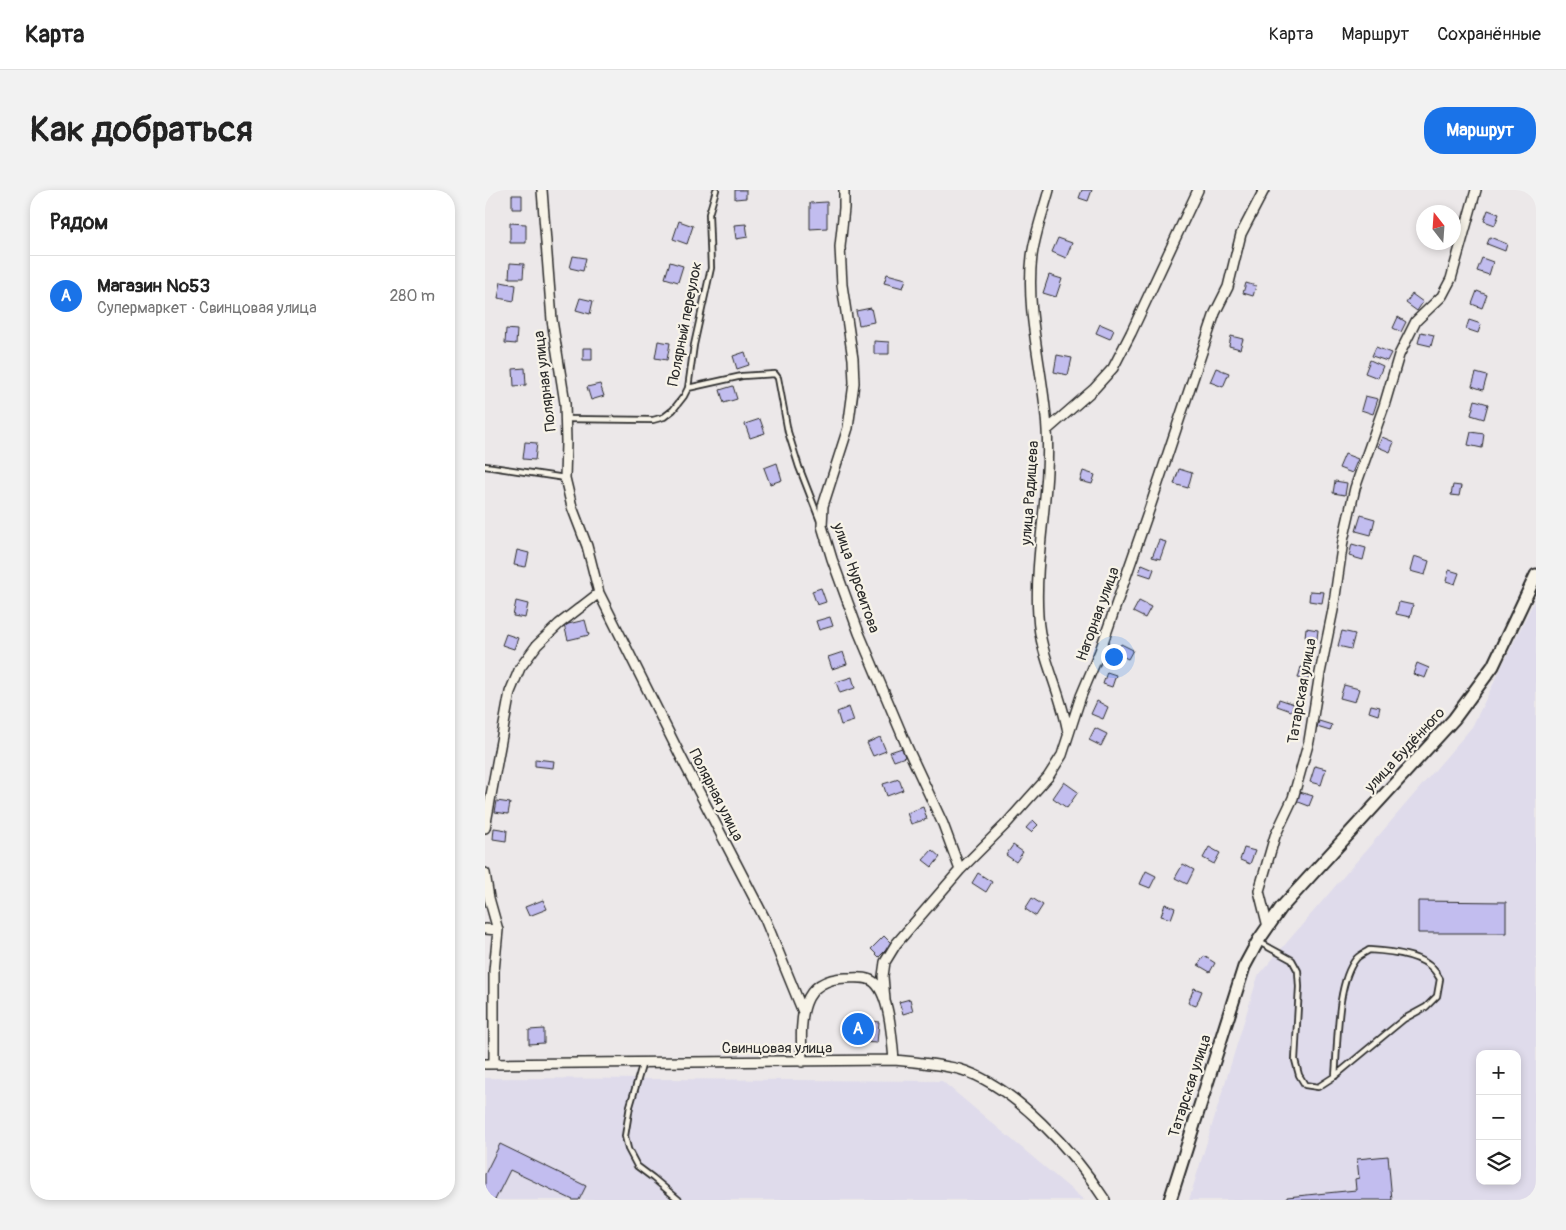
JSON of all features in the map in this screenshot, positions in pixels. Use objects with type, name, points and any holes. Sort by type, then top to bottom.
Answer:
[{"type":"street","name":"Полярная улица","points":[[542,190],[552,320],[565,403],[565,478],[572,507],[587,546],[599,593],[765,919],[803,1012]]},
{"type":"street","name":"улица Нурсеитова","points":[[843,190],[844,208],[840,247],[842,286],[853,359],[854,383],[848,428],[823,506],[822,526],[859,633],[907,749],[943,824],[960,870]]},
{"type":"street","name":"улица Радищева","points":[[1049,190],[1032,257],[1032,296],[1047,430],[1047,478],[1038,568],[1037,617],[1044,652],[1065,717],[1069,736]]},
{"type":"street","points":[[1047,430],[1094,389],[1113,368],[1198,190]]},
{"type":"street","name":"Нагорная улица","points":[[894,1060],[891,1027],[885,1000],[883,976],[885,962],[896,944],[960,870],[1048,778],[1062,755],[1081,696],[1100,652],[1215,314],[1228,287],[1241,234],[1264,190]]},
{"type":"street","name":"Татарская улица","points":[[1170,1200],[1244,967],[1268,927],[1259,891],[1275,836],[1293,798],[1309,741],[1333,610],[1343,541],[1355,488],[1384,406],[1399,354],[1416,321],[1442,296],[1451,279],[1476,190]]},
{"type":"street","name":"улица Будённого","points":[[1268,927],[1281,908],[1309,876],[1454,719],[1493,666],[1536,575]]},
{"type":"street","points":[[485,828],[488,792],[510,692],[520,668],[548,634],[599,593]]},
{"type":"street","points":[[485,873],[489,898],[498,930],[494,971],[490,1064]]},
{"type":"street","points":[[485,929],[498,930]]},
{"type":"street","points":[[802,1062],[801,1028],[803,1012],[806,1000],[814,988],[833,979],[865,978],[875,983],[885,1000]]},
{"type":"street","name":"Свинцовая улица","points":[[490,1064],[894,1060],[924,1063],[960,1070],[994,1085],[1022,1106],[1065,1146],[1105,1200]]},
{"type":"lane","name":"Полярный переулок","points":[[565,419],[659,419],[673,410],[684,396],[688,388],[711,268],[709,214],[716,190]]},
{"type":"lane","points":[[688,388],[742,376],[775,374],[778,378],[791,441],[822,526]]},
{"type":"lane","points":[[485,466],[565,478]]},
{"type":"lane","points":[[1258,941],[1276,949],[1292,960],[1298,971],[1299,987],[1295,1060],[1299,1075],[1305,1084],[1318,1087],[1335,1076],[1404,1018],[1426,1006],[1437,996],[1440,979],[1433,968],[1415,958],[1392,952],[1369,950],[1356,959],[1347,976],[1342,998],[1335,1076]]},
{"type":"lane","points":[[643,1062],[630,1106],[625,1136],[628,1149],[637,1166],[679,1200]]},
{"type":"shaded area","points":[[1536,597],[1536,1200],[1189,1200],[1258,976],[1472,727]]},
{"type":"shaded area","points":[[485,1078],[942,1081],[1084,1200],[485,1200]]},
{"type":"building","points":[[735,190],[746,190],[746,198],[735,199]]},
{"type":"building","points":[[1082,190],[1092,190],[1088,201],[1079,198]]},
{"type":"building","points":[[512,195],[522,195],[522,209],[512,209]]},
{"type":"building","points":[[827,202],[827,228],[810,229],[810,203]]},
{"type":"building","points":[[1488,210],[1499,214],[1495,225],[1484,221]]},
{"type":"building","points":[[679,221],[693,226],[687,244],[673,239]]},
{"type":"building","points":[[510,223],[526,224],[526,243],[510,243]]},
{"type":"building","points":[[746,224],[748,237],[736,239],[734,225]]},
{"type":"building","points":[[1490,237],[1507,244],[1505,251],[1487,244]]},
{"type":"building","points":[[1058,238],[1072,243],[1066,258],[1052,252]]},
{"type":"building","points":[[573,256],[586,258],[583,271],[570,268]]},
{"type":"building","points":[[1482,258],[1493,262],[1489,275],[1477,271]]},
{"type":"building","points":[[670,262],[683,266],[678,282],[665,278]]},
{"type":"building","points":[[510,263],[524,264],[523,278],[509,278]]},
{"type":"building","points":[[887,274],[906,279],[903,288],[884,283]]},
{"type":"building","points":[[1049,275],[1062,279],[1056,297],[1043,293]]},
{"type":"building","points":[[501,282],[516,285],[514,301],[498,298]]},
{"type":"building","points":[[1246,283],[1256,286],[1253,296],[1243,293]]},
{"type":"building","points":[[1477,291],[1487,295],[1482,308],[1472,304]]},
{"type":"building","points":[[1412,294],[1423,302],[1417,311],[1406,303]]},
{"type":"building","points":[[580,298],[593,301],[590,314],[576,310]]},
{"type":"building","points":[[871,308],[874,322],[859,325],[856,311]]},
{"type":"building","points":[[1398,317],[1406,322],[1401,332],[1393,328]]},
{"type":"building","points":[[1469,320],[1481,324],[1478,333],[1466,329]]},
{"type":"building","points":[[1100,324],[1114,330],[1110,339],[1096,333]]},
{"type":"building","points":[[506,329],[517,330],[516,344],[505,343]]},
{"type":"building","points":[[1421,332],[1434,335],[1431,346],[1418,343]]},
{"type":"building","points":[[1231,336],[1243,339],[1240,349],[1229,346]]},
{"type":"building","points":[[658,341],[670,343],[667,360],[655,358]]},
{"type":"building","points":[[874,341],[889,342],[889,354],[874,354]]},
{"type":"building","points":[[1376,347],[1391,353],[1387,361],[1372,356]]},
{"type":"building","points":[[583,348],[592,348],[592,360],[583,360]]},
{"type":"building","points":[[745,352],[749,365],[737,369],[733,356]]},
{"type":"building","points":[[1057,355],[1072,358],[1068,375],[1054,372]]},
{"type":"building","points":[[1370,360],[1383,366],[1378,378],[1365,373]]},
{"type":"building","points":[[525,368],[526,385],[514,386],[513,369]]},
{"type":"building","points":[[1216,368],[1229,373],[1223,387],[1210,382]]},
{"type":"building","points":[[1476,373],[1487,376],[1483,390],[1472,386]]},
{"type":"building","points":[[600,384],[604,396],[591,400],[587,387]]},
{"type":"building","points":[[733,386],[737,399],[724,403],[720,390]]},
{"type":"building","points":[[1365,396],[1378,399],[1373,414],[1361,410]]},
{"type":"building","points":[[1475,400],[1488,404],[1484,419],[1471,415]]},
{"type":"building","points":[[760,419],[765,433],[750,438],[745,424]]},
{"type":"building","points":[[1471,432],[1484,434],[1482,448],[1468,445]]},
{"type":"building","points":[[1382,437],[1394,442],[1390,452],[1378,447]]},
{"type":"building","points":[[525,442],[537,443],[535,460],[523,459]]},
{"type":"building","points":[[1345,454],[1358,459],[1352,473],[1339,468]]},
{"type":"building","points":[[777,463],[782,480],[770,484],[764,468]]},
{"type":"building","points":[[1179,469],[1192,473],[1188,488],[1174,484]]},
{"type":"building","points":[[1083,471],[1095,475],[1092,484],[1080,481]]},
{"type":"building","points":[[1335,481],[1347,483],[1345,495],[1333,493]]},
{"type":"building","points":[[1453,485],[1461,486],[1459,496],[1451,495]]},
{"type":"building","points":[[1361,515],[1375,519],[1371,535],[1356,531]]},
{"type":"building","points":[[1159,540],[1166,542],[1160,559],[1152,557]]},
{"type":"building","points":[[1352,544],[1366,548],[1363,560],[1349,556]]},
{"type":"building","points":[[517,550],[529,553],[526,567],[514,565]]},
{"type":"building","points":[[1414,556],[1429,561],[1425,575],[1410,571]]},
{"type":"building","points":[[1142,564],[1154,569],[1151,577],[1139,573]]},
{"type":"building","points":[[1449,570],[1459,573],[1455,584],[1446,581]]},
{"type":"building","points":[[821,588],[826,602],[817,605],[812,591]]},
{"type":"building","points":[[1310,591],[1324,592],[1322,603],[1309,601]]},
{"type":"building","points":[[516,601],[528,604],[525,618],[513,616]]},
{"type":"building","points":[[1139,601],[1151,607],[1145,618],[1133,612]]},
{"type":"building","points":[[1399,602],[1413,605],[1410,617],[1396,614]]},
{"type":"building","points":[[830,617],[833,626],[819,630],[816,621]]},
{"type":"building","points":[[585,620],[589,635],[568,640],[564,625]]},
{"type":"building","points":[[1306,628],[1318,630],[1317,639],[1305,637]]},
{"type":"building","points":[[1342,631],[1355,634],[1351,649],[1338,646]]},
{"type":"building","points":[[506,634],[518,638],[514,649],[502,645]]},
{"type":"building","points":[[1121,644],[1133,650],[1128,659],[1116,653]]},
{"type":"building","points":[[843,652],[847,664],[832,669],[828,657]]},
{"type":"building","points":[[1417,663],[1429,668],[1425,678],[1413,674]]},
{"type":"building","points":[[1301,667],[1310,669],[1308,680],[1298,678]]},
{"type":"building","points":[[1107,672],[1116,675],[1112,687],[1103,684]]},
{"type":"building","points":[[852,677],[855,688],[840,693],[836,682]]},
{"type":"building","points":[[1344,685],[1359,689],[1355,702],[1340,698]]},
{"type":"building","points":[[1279,699],[1294,704],[1291,711],[1277,706]]},
{"type":"building","points":[[1097,701],[1108,707],[1103,719],[1091,714]]},
{"type":"building","points":[[1371,705],[1380,707],[1378,715],[1369,712]]},
{"type":"building","points":[[849,707],[854,721],[841,725],[837,712]]},
{"type":"building","points":[[1319,721],[1332,725],[1330,731],[1317,727]]},
{"type":"building","points":[[1095,728],[1107,734],[1101,746],[1089,740]]},
{"type":"building","points":[[880,737],[886,751],[873,756],[867,743]]},
{"type":"building","points":[[902,748],[905,757],[894,761],[890,752]]},
{"type":"building","points":[[535,759],[554,761],[553,768],[535,766]]},
{"type":"building","points":[[1315,766],[1326,769],[1321,785],[1310,782]]},
{"type":"building","points":[[899,779],[903,790],[887,796],[883,784]]},
{"type":"building","points":[[1064,782],[1078,792],[1067,808],[1053,798]]},
{"type":"building","points":[[1300,792],[1313,796],[1309,806],[1296,801]]},
{"type":"building","points":[[497,801],[510,803],[508,814],[495,812]]},
{"type":"building","points":[[923,807],[927,819],[911,824],[907,813]]},
{"type":"building","points":[[1033,820],[1038,825],[1031,832],[1026,828]]},
{"type":"building","points":[[494,828],[507,830],[506,841],[493,839]]},
{"type":"building","points":[[1013,845],[1023,852],[1016,862],[1006,855]]},
{"type":"building","points":[[1209,847],[1220,853],[1214,864],[1203,858]]},
{"type":"building","points":[[1244,848],[1255,851],[1250,864],[1240,860]]},
{"type":"building","points":[[932,850],[940,857],[932,867],[923,860]]},
{"type":"building","points":[[1183,864],[1194,870],[1187,884],[1175,878]]},
{"type":"building","points":[[1146,871],[1156,876],[1150,888],[1140,884]]},
{"type":"building","points":[[978,873],[992,882],[986,892],[972,883]]},
{"type":"building","points":[[1032,898],[1043,905],[1036,916],[1025,909]]},
{"type":"building","points":[[543,900],[547,909],[529,916],[525,907]]},
{"type":"building","points":[[1418,901],[1506,902],[1506,933],[1418,933]]},
{"type":"building","points":[[1165,904],[1175,908],[1171,919],[1161,916]]},
{"type":"building","points":[[884,936],[892,944],[879,957],[871,949]]},
{"type":"building","points":[[1204,956],[1215,963],[1210,972],[1198,965]]},
{"type":"building","points":[[1194,988],[1202,991],[1196,1006],[1188,1003]]},
{"type":"building","points":[[910,999],[913,1011],[903,1014],[899,1002]]},
{"type":"building","points":[[848,1019],[879,1022],[877,1043],[846,1041]]},
{"type":"building","points":[[544,1029],[544,1043],[529,1044],[529,1030]]},
{"type":"building","points":[[500,1144],[586,1186],[579,1200],[573,1200],[510,1170],[495,1200],[485,1200],[485,1174]]},
{"type":"building","points":[[1388,1156],[1392,1200],[1287,1200],[1287,1197],[1356,1190],[1355,1179],[1359,1178],[1357,1159]]},
{"type":"place","name":"Магазин №53","points":[[858,1029]]}]
